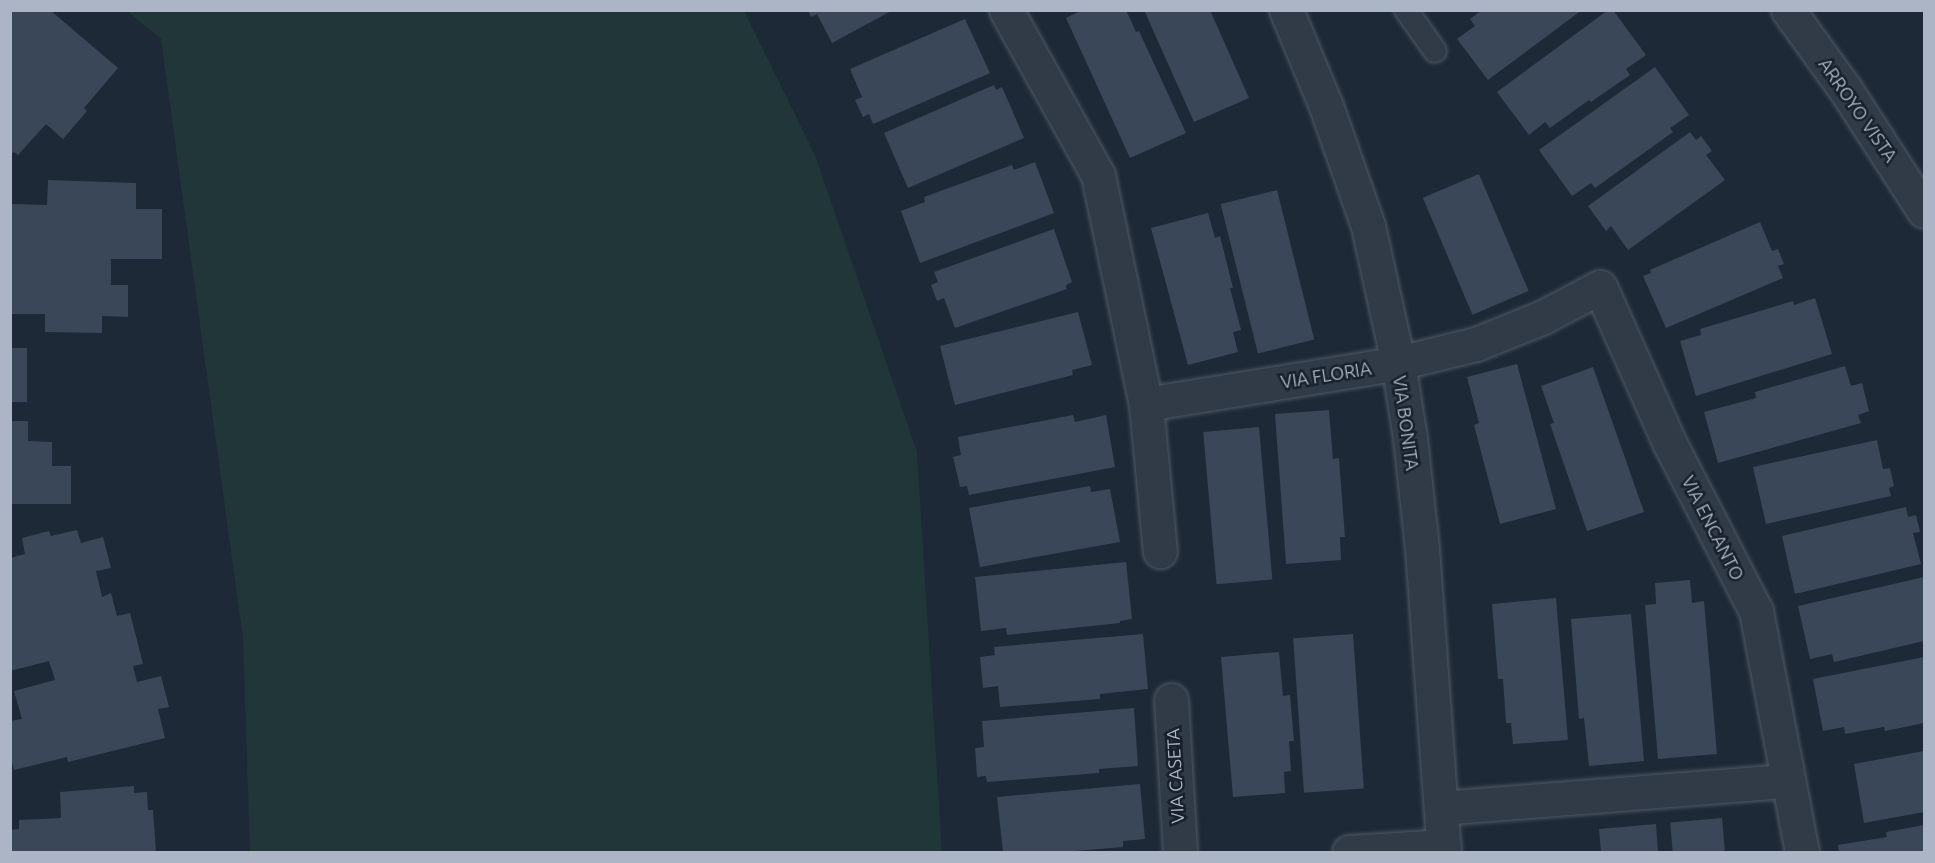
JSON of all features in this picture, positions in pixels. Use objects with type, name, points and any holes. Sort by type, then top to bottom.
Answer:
[{"type":"street","points":[[1006,10],[1098,175],[1146,404],[1160,551]]},
{"type":"street","name":"VIA BONITA","points":[[1286,10],[1326,106],[1368,226],[1398,363],[1410,438],[1422,548],[1444,849]]},
{"type":"street","name":"ARROYO VISTA","points":[[1788,10],[1845,89],[1924,211]]},
{"type":"street","name":"VIA FLORIA","points":[[1146,404],[1398,363],[1476,344],[1543,317],[1600,287]]},
{"type":"street","name":"VIA ENCANTO","points":[[1600,287],[1669,442],[1756,611],[1802,852]]},
{"type":"street","name":"VIA CASETA","points":[[1171,700],[1180,852]]},
{"type":"street","points":[[1440,808],[1787,781]]},
{"type":"street","points":[[1349,852],[1444,849]]},
{"type":"lane","points":[[1406,10],[1435,51]]},
{"type":"green space","points":[[127,11],[744,11],[815,155],[917,452],[942,852],[250,852],[243,639],[161,39]]},
{"type":"building","points":[[10,10],[50,10],[118,68],[84,108],[87,111],[63,139],[46,124],[18,155],[14,152],[10,155]]},
{"type":"building","points":[[808,10],[893,10],[832,43],[817,14],[811,17]]},
{"type":"building","points":[[1082,10],[1126,10],[1136,32],[1139,31],[1186,133],[1130,158],[1066,18]]},
{"type":"building","points":[[1144,10],[1210,10],[1249,98],[1194,122]]},
{"type":"building","points":[[1482,10],[1582,10],[1488,80],[1457,39],[1475,26],[1470,19]]},
{"type":"building","points":[[1608,10],[1613,10],[1646,55],[1626,69],[1630,75],[1591,102],[1589,100],[1550,128],[1545,122],[1529,135],[1497,92]]},
{"type":"building","points":[[965,19],[990,73],[873,124],[869,114],[863,117],[855,100],[862,97],[850,69]]},
{"type":"building","points":[[1655,67],[1689,115],[1670,128],[1673,132],[1595,188],[1591,183],[1572,196],[1539,150]]},
{"type":"building","points":[[994,85],[996,90],[1002,87],[1024,138],[908,188],[884,133]]},
{"type":"building","points":[[1690,132],[1696,140],[1701,136],[1712,151],[1706,155],[1725,180],[1628,250],[1611,226],[1606,231],[1588,206]]},
{"type":"building","points":[[1035,162],[1054,213],[920,263],[901,211],[925,202],[924,197],[1012,165],[1014,170]]},
{"type":"building","points":[[1479,174],[1529,291],[1472,315],[1423,198]]},
{"type":"building","points":[[48,180],[136,183],[136,209],[162,209],[162,259],[111,259],[111,285],[128,285],[128,317],[102,316],[102,333],[45,332],[45,314],[10,314],[10,204],[47,205]]},
{"type":"building","points":[[1277,190],[1314,339],[1258,353],[1221,204]]},
{"type":"building","points":[[1208,213],[1215,238],[1220,236],[1241,330],[1233,332],[1238,352],[1188,365],[1151,228]]},
{"type":"building","points":[[1760,222],[1772,251],[1778,249],[1784,264],[1778,266],[1783,278],[1666,328],[1643,276],[1651,273],[1650,270]]},
{"type":"building","points":[[1054,229],[1072,282],[1066,285],[1067,289],[955,328],[944,298],[937,301],[931,285],[938,282],[934,272]]},
{"type":"building","points":[[1815,298],[1832,354],[1696,396],[1680,341],[1701,335],[1700,329],[1793,301],[1794,305]]},
{"type":"building","points":[[1078,312],[1092,365],[1072,370],[1073,375],[955,405],[940,346]]},
{"type":"building","points":[[10,348],[27,348],[27,402],[10,402]]},
{"type":"building","points":[[1517,364],[1556,509],[1500,524],[1474,425],[1479,423],[1467,377]]},
{"type":"building","points":[[1845,366],[1851,386],[1862,383],[1869,411],[1858,415],[1861,423],[1718,463],[1704,412],[1756,398],[1755,392]]},
{"type":"building","points":[[1593,367],[1644,512],[1587,531],[1550,424],[1554,423],[1541,386]]},
{"type":"building","points":[[1329,410],[1333,459],[1339,458],[1345,537],[1340,537],[1341,560],[1286,564],[1275,414]]},
{"type":"building","points":[[1073,415],[1075,422],[1106,415],[1115,467],[969,495],[967,486],[960,487],[953,457],[961,455],[958,437]]},
{"type":"building","points":[[10,421],[28,421],[28,441],[52,442],[52,466],[71,466],[71,504],[10,504]]},
{"type":"building","points":[[1259,427],[1272,579],[1217,584],[1203,432]]},
{"type":"building","points":[[1877,440],[1883,469],[1890,468],[1894,486],[1889,488],[1891,496],[1766,524],[1753,467]]},
{"type":"building","points":[[1090,486],[1091,492],[1110,489],[1120,542],[980,567],[969,508]]},
{"type":"building","points":[[1906,507],[1908,517],[1916,515],[1920,532],[1913,533],[1921,564],[1795,594],[1782,536]]},
{"type":"building","points":[[77,530],[81,543],[103,537],[111,568],[96,571],[102,597],[111,593],[117,616],[130,613],[143,664],[133,666],[137,682],[161,676],[169,707],[158,709],[165,738],[68,762],[67,757],[14,770],[10,755],[10,721],[22,719],[14,691],[55,680],[49,661],[10,671],[10,558],[25,554],[22,538],[49,531],[51,536]]},
{"type":"building","points":[[1126,562],[1132,619],[1120,621],[1120,623],[1007,635],[1006,628],[981,631],[975,577]]},
{"type":"building","points":[[1924,577],[1924,641],[1834,662],[1832,654],[1810,659],[1798,606]]},
{"type":"building","points":[[1690,580],[1692,603],[1704,601],[1717,754],[1658,759],[1645,605],[1656,604],[1655,583]]},
{"type":"building","points":[[1556,598],[1568,740],[1513,744],[1511,723],[1506,723],[1503,679],[1498,679],[1492,604]]},
{"type":"building","points":[[1631,614],[1644,761],[1589,766],[1584,718],[1579,719],[1571,619]]},
{"type":"building","points":[[1143,634],[1148,689],[1100,694],[1100,699],[1000,707],[998,686],[983,688],[980,657],[995,655],[994,647]]},
{"type":"building","points":[[1353,634],[1364,789],[1304,793],[1293,638]]},
{"type":"building","points":[[1279,652],[1283,696],[1290,695],[1294,741],[1289,741],[1291,771],[1284,772],[1285,793],[1233,797],[1221,657]]},
{"type":"building","points":[[1924,657],[1924,723],[1885,731],[1884,727],[1845,734],[1844,727],[1823,731],[1813,679]]},
{"type":"building","points":[[1134,708],[1138,766],[1099,769],[1099,773],[987,782],[986,776],[977,777],[975,748],[984,747],[982,721]]},
{"type":"building","points":[[1924,751],[1924,812],[1864,823],[1854,764]]},
{"type":"building","points":[[1140,784],[1145,839],[1123,841],[1123,847],[1063,852],[1003,852],[997,797]]},
{"type":"building","points":[[134,786],[134,793],[147,792],[148,810],[153,810],[156,852],[10,852],[10,830],[19,829],[19,820],[61,818],[60,792]]},
{"type":"building","points":[[1722,818],[1725,852],[1673,852],[1670,823]]},
{"type":"building","points":[[1656,824],[1658,852],[1601,852],[1599,829]]},
{"type":"building","points":[[1924,825],[1924,852],[1839,852],[1838,845],[1887,837],[1886,832]]}]
